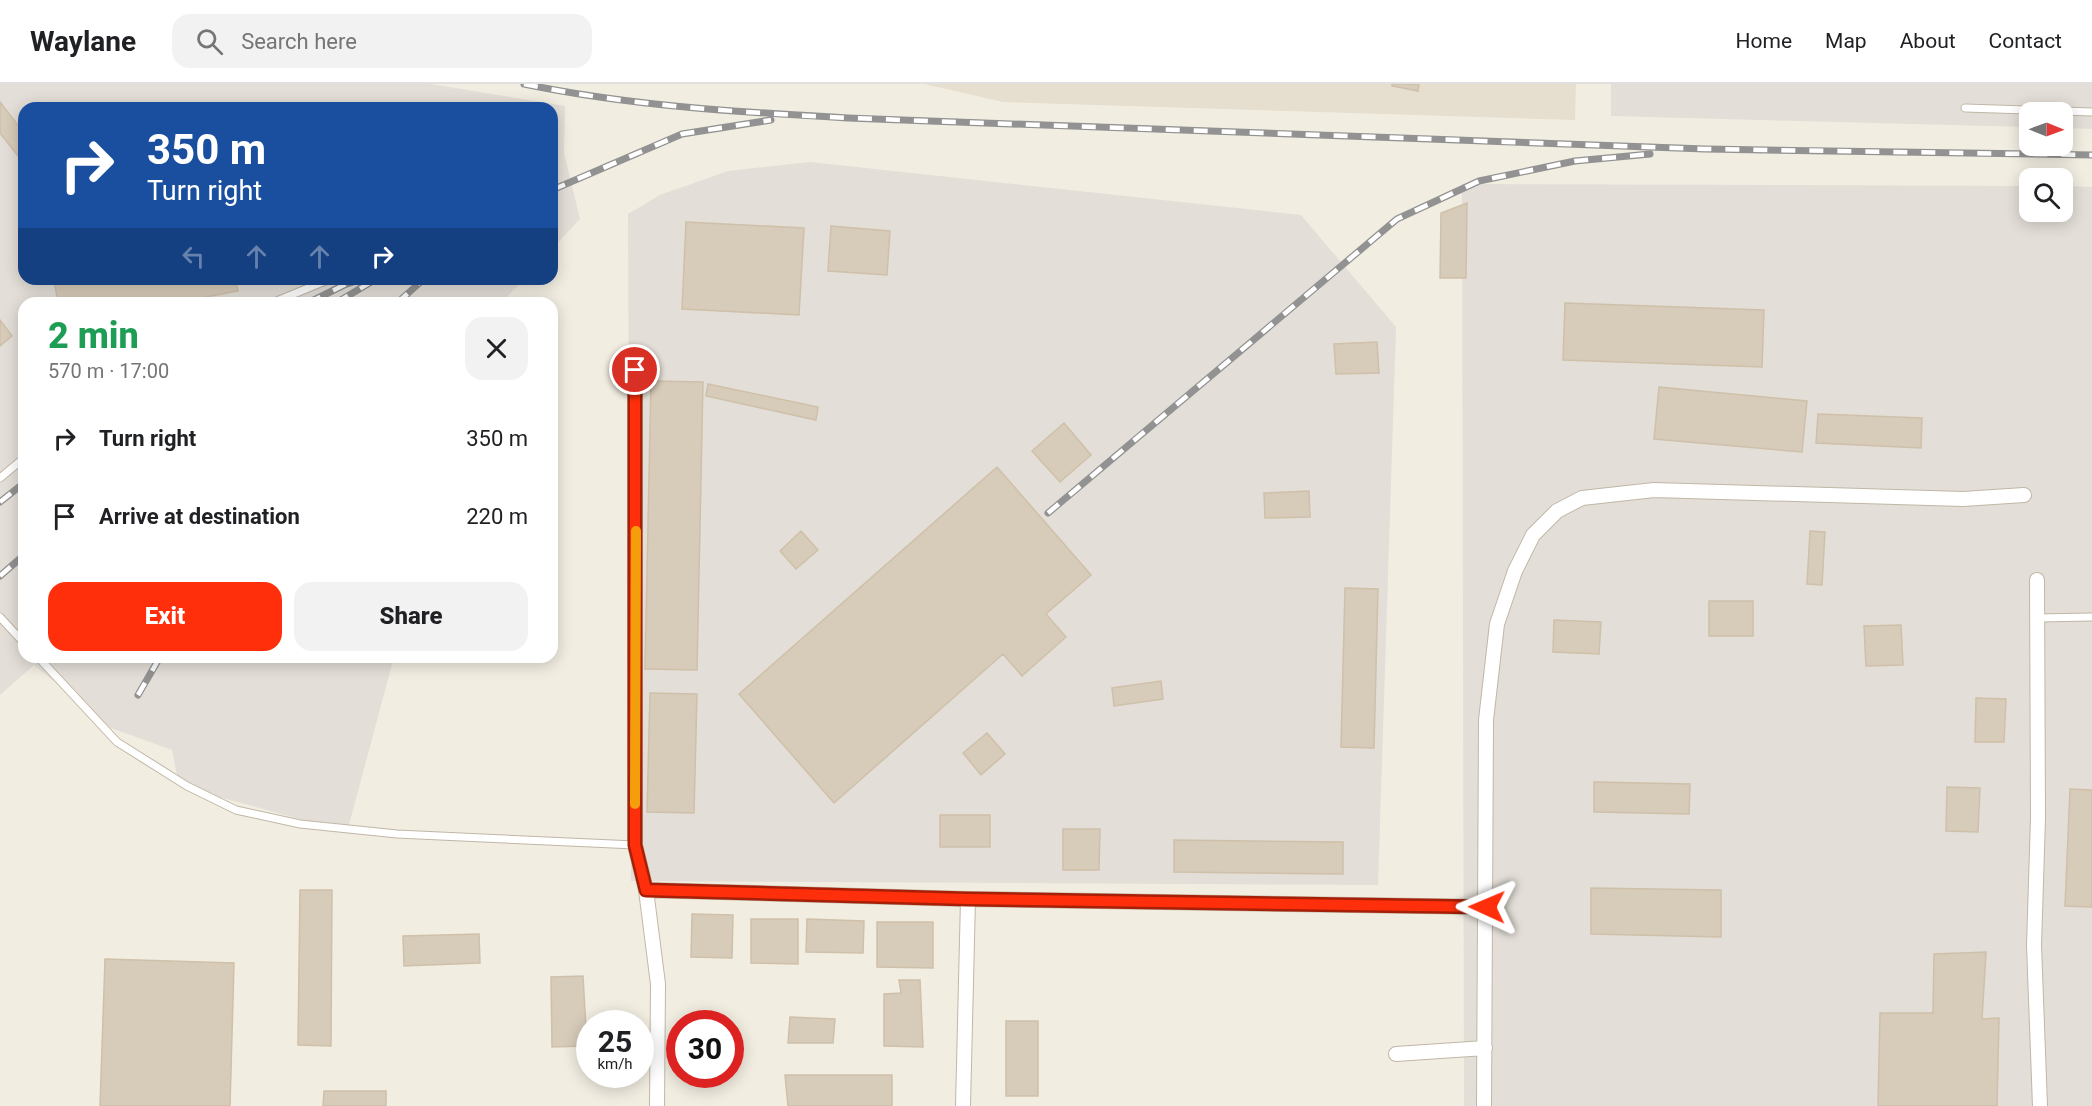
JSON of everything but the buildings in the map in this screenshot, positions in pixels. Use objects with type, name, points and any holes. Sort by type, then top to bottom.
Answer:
[{"type":"street","points":[[635,370],[635,845],[646,890],[658,984],[657,1106]]},
{"type":"street","points":[[1484,1106],[1487,907],[1486,720],[1497,624],[1515,571],[1533,535],[1557,511],[1582,498],[1654,490],[1963,499],[2024,495]]},
{"type":"street","points":[[2037,580],[2038,818],[2034,945],[2040,1106]]},
{"type":"street","points":[[646,890],[968,899],[1487,907]]},
{"type":"street","points":[[963,1106],[968,899]]},
{"type":"street","points":[[1396,1054],[1485,1048]]},
{"type":"lane","points":[[1965,108],[2092,112]]},
{"type":"lane","points":[[286,297],[316,285]]},
{"type":"lane","points":[[0,478],[18,463]]},
{"type":"lane","points":[[0,617],[18,636]]},
{"type":"lane","points":[[2037,618],[2092,617]]},
{"type":"lane","points":[[44,663],[117,742],[187,786],[236,810],[300,824],[397,834],[635,845]]},
{"type":"shaded area","points":[[0,84],[431,84],[541,102],[18,102],[18,285],[518,285],[507,297],[18,297],[18,663],[392,663],[347,832],[179,786],[172,750],[111,728],[34,665],[0,695]]},
{"type":"shaded area","points":[[924,84],[1576,84],[1575,120],[1003,102]]},
{"type":"shaded area","points":[[1611,84],[2092,84],[2092,129],[2073,128],[2073,102],[2019,102],[2019,127],[1611,116]]},
{"type":"shaded area","points":[[558,105],[565,106],[564,153],[580,219],[558,243]]},
{"type":"shaded area","points":[[810,162],[1301,215],[1396,327],[1378,885],[631,881],[628,214],[660,195],[728,171]]},
{"type":"shaded area","points":[[1462,184],[2019,186],[2019,222],[2073,222],[2073,186],[2092,187],[2092,1106],[1464,1106]]},
{"type":"railway","points":[[524,84],[645,103],[848,118],[1705,149],[2092,155]]},
{"type":"railway","points":[[558,187],[682,134],[771,120]]},
{"type":"railway","points":[[1048,513],[1397,219],[1479,181],[1575,161],[1650,154]]},
{"type":"railway","points":[[320,297],[344,285]]},
{"type":"railway","points":[[346,297],[366,285]]},
{"type":"railway","points":[[404,297],[417,285]]},
{"type":"railway","points":[[0,502],[18,488]]},
{"type":"railway","points":[[0,576],[18,560]]},
{"type":"railway","points":[[138,695],[157,663]]},
{"type":"slow traffic","points":[[635,804],[636,531]]},
{"type":"route","points":[[635,370],[635,845],[646,890],[968,899],[1487,907]]}]
